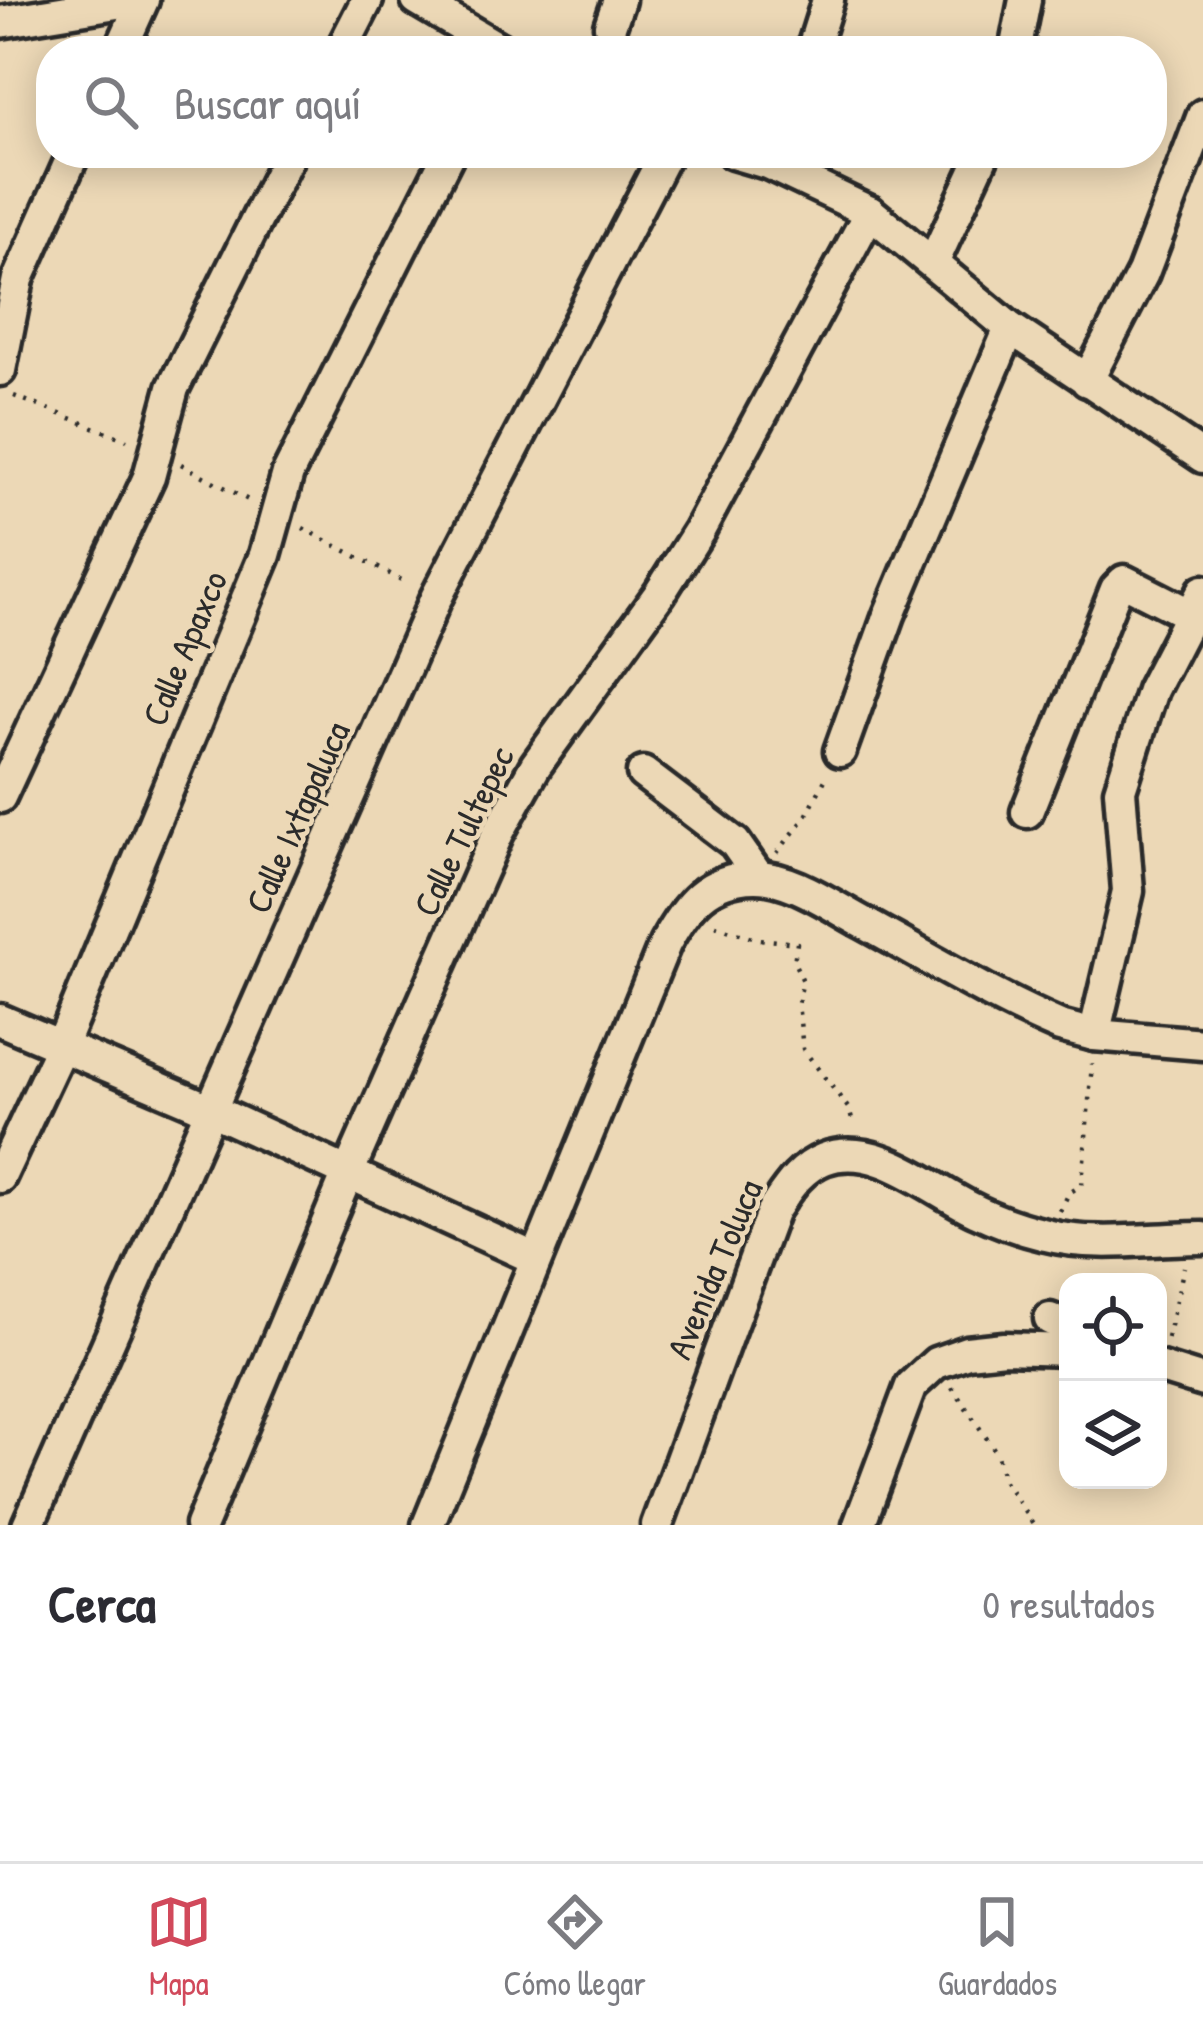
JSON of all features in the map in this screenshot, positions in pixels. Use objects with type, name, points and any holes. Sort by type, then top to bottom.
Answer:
[{"type":"street","points":[[0,22],[139,0],[126,36]]},
{"type":"street","points":[[349,36],[367,0]]},
{"type":"street","points":[[417,0],[477,36]]},
{"type":"street","points":[[817,36],[828,0]]},
{"type":"street","points":[[1018,36],[1025,0]]},
{"type":"street","points":[[1088,380],[1143,273],[1203,115]]},
{"type":"street","points":[[0,370],[18,279],[67,168]]},
{"type":"street","points":[[0,797],[159,452],[172,388],[282,168]]},
{"type":"street","name":"Calle Apaxco","points":[[0,1178],[60,1048],[265,555],[288,472],[441,168]]},
{"type":"street","name":"Calle Ixtapaluca","points":[[28,1525],[436,598],[658,168]]},
{"type":"street","points":[[789,168],[870,212],[1010,328],[1203,457]]},
{"type":"street","points":[[934,262],[977,168]]},
{"type":"street","name":"Calle Tultepec","points":[[201,1525],[348,1173],[498,833],[536,765],[699,531],[870,212]]},
{"type":"street","points":[[840,751],[889,615],[1010,328]]},
{"type":"street","points":[[1027,812],[1116,589],[1124,581],[1197,603],[1152,690],[1120,790],[1128,891],[1094,1035]]},
{"type":"street","points":[[644,773],[722,831],[758,876]]},
{"type":"street","points":[[428,1525],[681,914],[702,891],[725,880],[758,876],[804,891],[1034,1016],[1094,1035],[1203,1044]]},
{"type":"street","points":[[0,1020],[209,1109],[536,1259]]},
{"type":"street","points":[[862,1156],[899,1168],[978,1212],[1048,1236],[1093,1241],[1197,1238]]},
{"type":"street","name":"Avenida Toluca","points":[[657,1525],[773,1210],[796,1176],[826,1158],[862,1156]]},
{"type":"street","points":[[859,1525],[911,1386],[936,1364],[967,1352],[1059,1350]]},
{"type":"street","points":[[1167,1370],[1203,1381]]},
{"type":"path","points":[[0,390],[159,452],[436,598]]},
{"type":"path","points":[[758,876],[805,818],[840,751]]},
{"type":"path","points":[[681,914],[759,939],[797,943],[794,962],[803,981],[798,1004],[803,1049],[849,1109],[862,1156]]},
{"type":"path","points":[[1048,1236],[1069,1193],[1082,1185],[1094,1035]]},
{"type":"path","points":[[1167,1340],[1197,1238]]},
{"type":"path","points":[[936,1364],[996,1452],[1004,1481],[1034,1525]]}]
